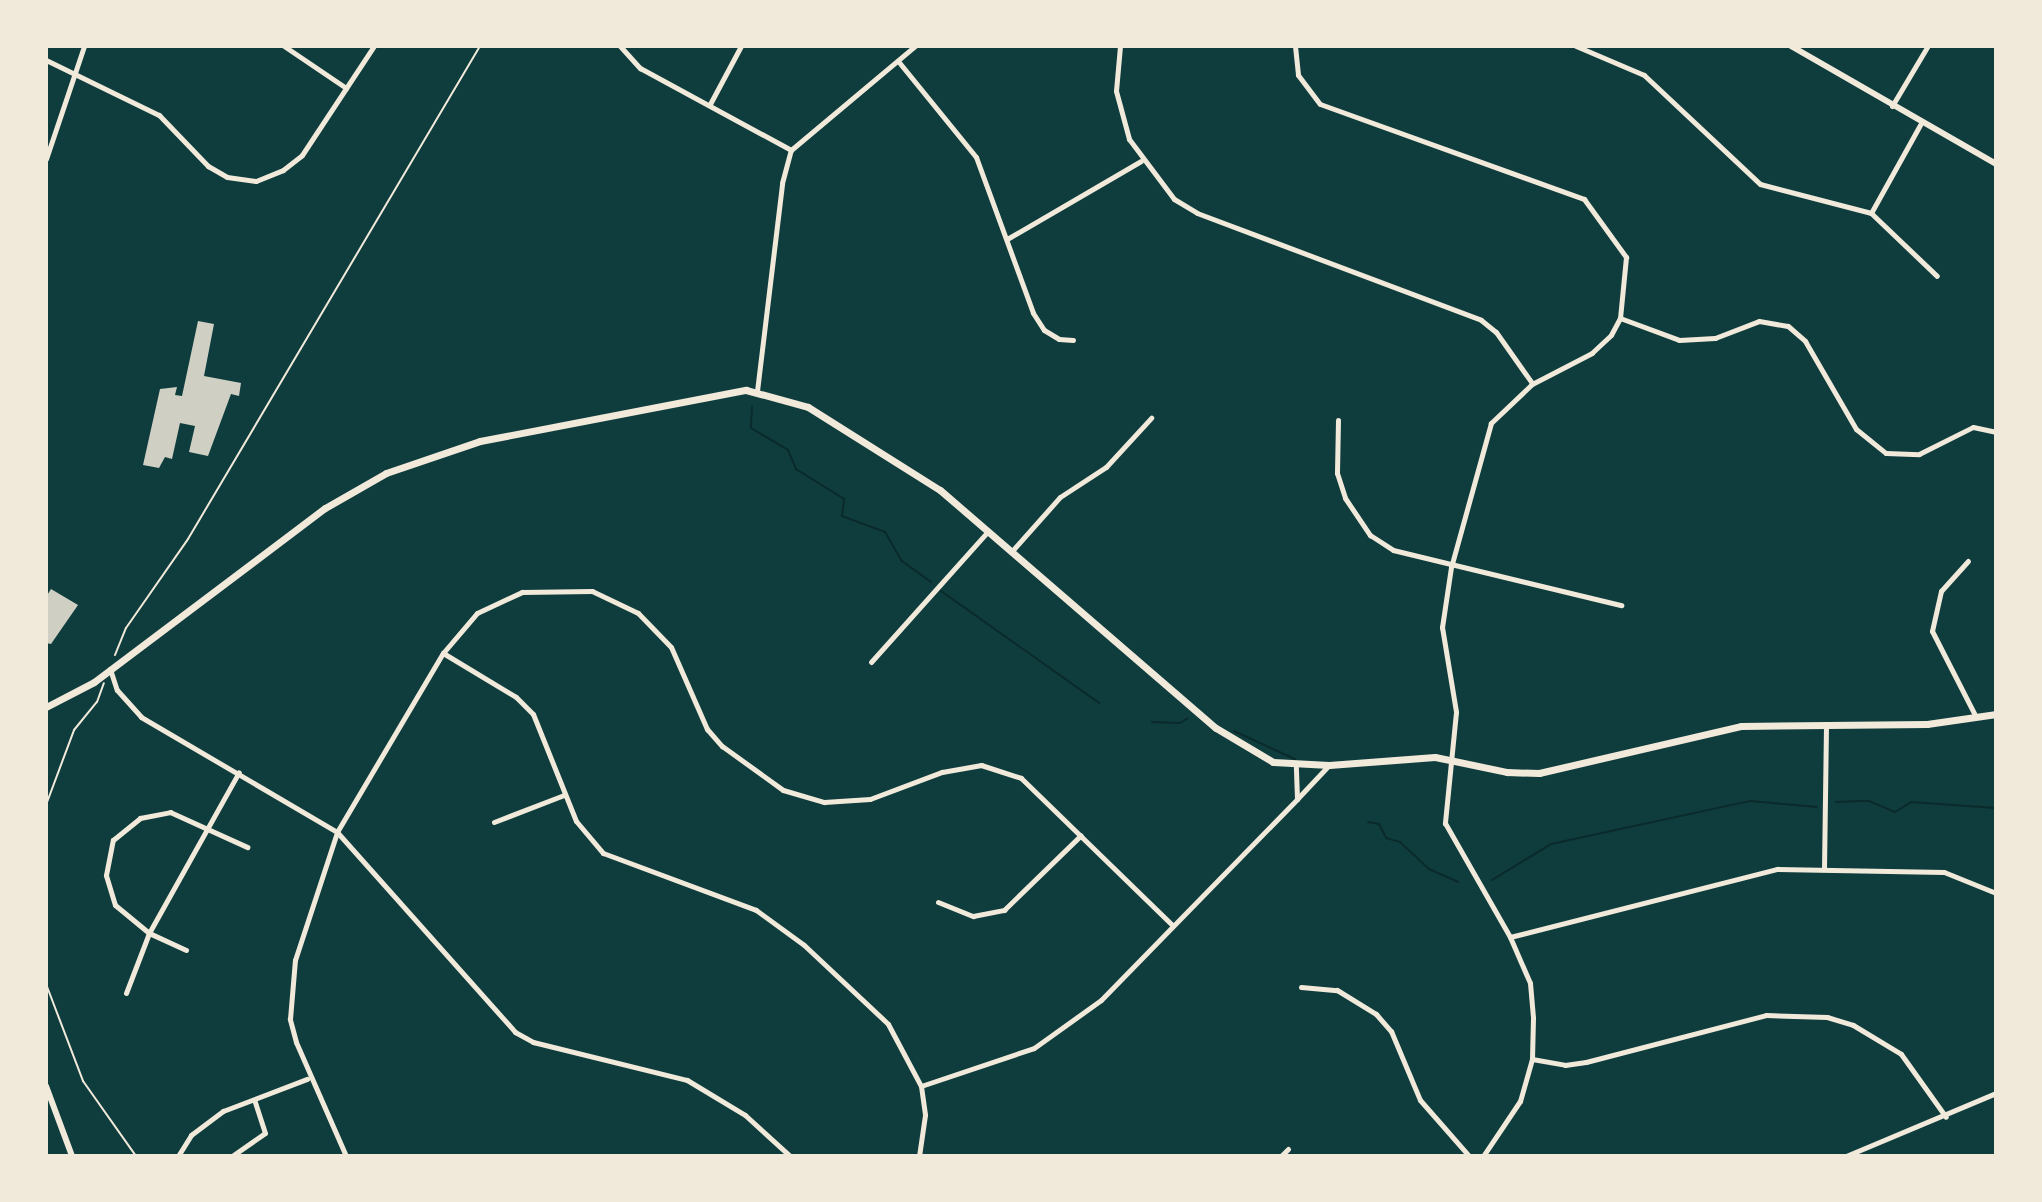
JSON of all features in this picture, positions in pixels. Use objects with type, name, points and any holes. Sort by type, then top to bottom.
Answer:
[{"type":"main road","points":[[46,707],[110,669],[325,508],[386,473],[524,431],[703,395],[757,391],[808,407],[940,490],[1227,737],[1257,755],[1296,765],[1329,765],[1397,757],[1452,759],[1507,772],[1539,773],[1729,728],[1911,725],[1996,714]]},
{"type":"street","points":[[46,159],[84,46]]},
{"type":"street","points":[[284,46],[346,88]]},
{"type":"street","points":[[46,60],[159,115],[208,166],[227,177],[256,181],[283,170],[302,155],[374,46]]},
{"type":"street","points":[[620,46],[640,68],[791,150]]},
{"type":"street","points":[[710,104],[741,46]]},
{"type":"street","points":[[757,391],[782,183],[791,150],[915,46]]},
{"type":"street","points":[[1120,46],[1116,91],[1129,139],[1141,161],[1174,199],[1197,213],[1481,320],[1496,332],[1532,384]]},
{"type":"street","points":[[1295,46],[1298,75],[1306,91],[1336,113],[1584,199],[1626,257],[1620,318],[1592,353],[1532,384],[1491,423],[1451,567],[1442,627],[1455,689],[1452,759],[1444,799],[1445,823],[1510,937],[1530,983],[1532,1059],[1520,1101],[1483,1156]]},
{"type":"street","points":[[1576,46],[1644,75],[1760,184],[1871,213],[1937,276]]},
{"type":"street","points":[[1791,46],[1920,125],[1996,164]]},
{"type":"street","points":[[1891,106],[1927,47]]},
{"type":"street","points":[[898,61],[976,157],[1044,330],[1059,339],[1073,340]]},
{"type":"street","points":[[1871,213],[1920,125]]},
{"type":"street","points":[[1007,239],[1141,161]]},
{"type":"street","points":[[1620,318],[1679,340],[1715,338],[1759,321],[1788,326],[1805,341],[1861,435],[1886,453],[1919,454],[1973,427],[1996,432]]},
{"type":"street","points":[[1012,551],[1060,497],[1106,467],[1151,418]]},
{"type":"street","points":[[1338,420],[1337,473],[1345,498],[1370,535],[1393,550],[1451,567],[1621,605]]},
{"type":"street","points":[[871,662],[988,531]]},
{"type":"street","points":[[1968,561],[1941,591],[1932,631],[1976,718]]},
{"type":"street","points":[[346,1156],[308,1079],[290,1019],[291,990],[337,832],[443,653],[460,629],[498,601],[545,588],[592,591],[614,599],[657,629],[707,729],[722,746],[783,790],[824,802],[870,799],[942,772],[981,765],[1021,778],[1173,926]]},
{"type":"street","points":[[443,653],[516,697],[533,714],[564,795],[587,839],[603,853],[726,896],[796,938],[888,1024],[921,1086],[925,1115],[919,1156]]},
{"type":"street","points":[[110,669],[117,690],[141,717],[337,832],[515,1032],[533,1042],[687,1080],[745,1115],[790,1156]]},
{"type":"street","points":[[1824,869],[1826,725]]},
{"type":"street","points":[[1296,765],[1297,799]]},
{"type":"street","points":[[921,1086],[994,1065],[1066,1028],[1173,926],[1329,765]]},
{"type":"street","points":[[126,993],[149,933],[239,772]]},
{"type":"street","points":[[494,822],[564,795]]},
{"type":"street","points":[[186,950],[149,933],[126,917],[109,891],[106,875],[113,840],[124,827],[156,812],[170,812],[208,826],[247,847]]},
{"type":"street","points":[[938,902],[973,916],[1004,910],[1081,835]]},
{"type":"street","points":[[1510,937],[1777,869],[1944,872],[1996,893]]},
{"type":"street","points":[[1301,987],[1353,995],[1376,1014],[1391,1031],[1420,1100],[1469,1156]]},
{"type":"street","points":[[1532,1059],[1565,1065],[1766,1015],[1827,1017],[1853,1025],[1901,1054],[1946,1117]]},
{"type":"street","points":[[178,1156],[191,1135],[223,1111],[308,1079]]},
{"type":"street","points":[[46,1086],[72,1156]]},
{"type":"street","points":[[1846,1156],[1946,1117],[1996,1093]]},
{"type":"street","points":[[232,1156],[265,1133],[254,1100]]},
{"type":"street","points":[[1281,1156],[1288,1149]]},
{"type":"path","points":[[126,628],[188,539],[480,46]]},
{"type":"path","points":[[46,805],[74,730],[97,702]]},
{"type":"path","points":[[46,984],[83,1081],[136,1156]]},
{"type":"building","points":[[198,321],[214,324],[204,376],[241,383],[239,396],[231,394],[208,456],[189,452],[195,426],[180,423],[172,459],[165,457],[159,468],[143,465],[160,389],[177,387],[175,395],[182,396]]},
{"type":"building","points":[[51,589],[78,605],[51,644],[46,643],[46,597]]},
{"type":"waterway","points":[[752,406],[751,428],[788,450],[796,469],[844,499],[842,516],[885,532],[902,561],[931,582]]},
{"type":"waterway","points":[[941,591],[1099,703]]},
{"type":"waterway","points":[[1152,722],[1180,723],[1188,718]]},
{"type":"waterway","points":[[1234,731],[1295,759]]},
{"type":"waterway","points":[[1492,880],[1551,844],[1750,801],[1817,807]]},
{"type":"waterway","points":[[1836,802],[1869,801],[1895,812],[1911,802],[1996,808]]},
{"type":"waterway","points":[[1368,822],[1379,824],[1386,838],[1400,842],[1429,869],[1458,882]]}]
